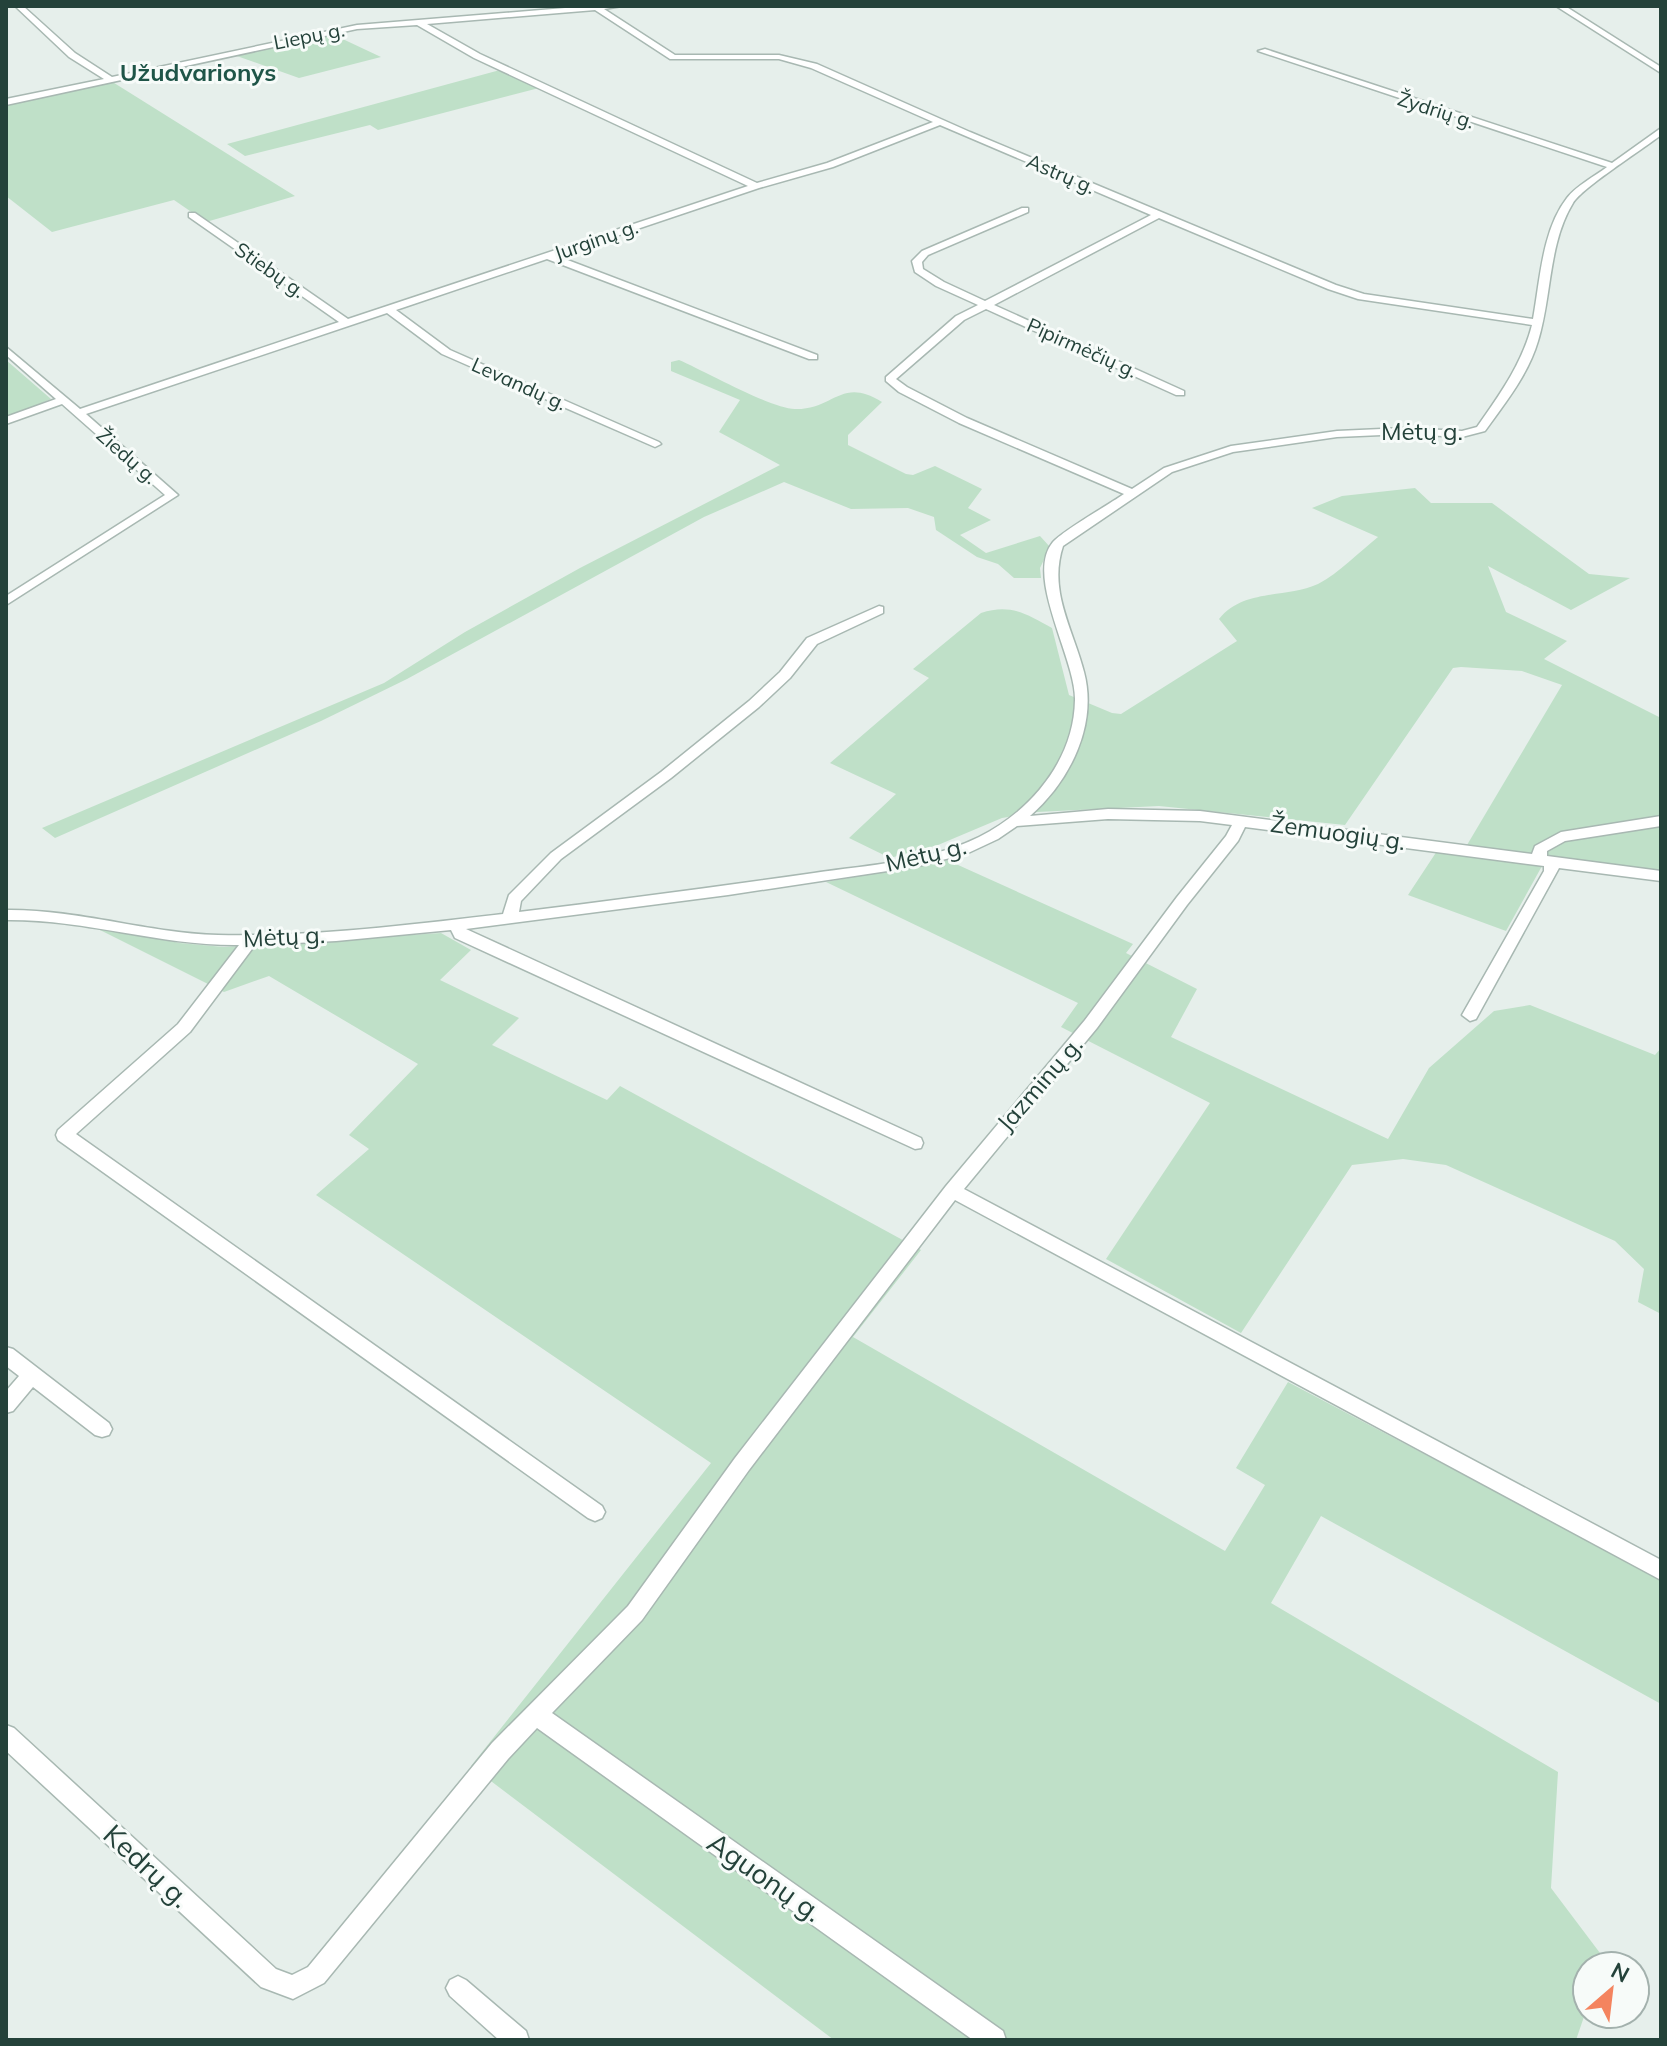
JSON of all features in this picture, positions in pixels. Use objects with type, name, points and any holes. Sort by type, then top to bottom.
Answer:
[{"type":"street","points":[[19,6],[72,55],[110,79]]},
{"type":"street","points":[[482,6],[492,17]]},
{"type":"street","name":"Liepų g.","points":[[6,102],[327,32],[618,6]]},
{"type":"street","points":[[1560,6],[1661,71]]},
{"type":"street","name":"Astrų g.","points":[[598,9],[673,57],[796,59],[1158,215],[1362,297],[1537,323]]},
{"type":"street","points":[[418,22],[477,56],[756,186]]},
{"type":"street","name":"Žydrių g.","points":[[1262,51],[1613,166]]},
{"type":"street","name":"Jurginų g.","points":[[78,413],[756,186],[830,165],[941,122]]},
{"type":"street","name":"Mėtų g.","points":[[6,915],[54,915],[188,938],[251,940],[457,924],[769,884],[939,856],[981,842],[1013,822],[1038,799],[1063,766],[1079,717],[1081,691],[1049,578],[1051,557],[1066,536],[1168,470],[1231,449],[1337,434],[1476,432],[1523,368],[1537,323],[1551,242],[1571,198],[1661,131]]},
{"type":"street","name":"Pipirmėčių g.","points":[[1025,210],[925,253],[917,261],[922,274],[1180,393]]},
{"type":"street","name":"Stiebų g.","points":[[192,215],[348,324]]},
{"type":"street","points":[[1133,494],[951,414],[892,383],[892,373],[960,318],[1158,215]]},
{"type":"street","points":[[548,256],[813,357]]},
{"type":"street","name":"Levandų g.","points":[[389,310],[446,352],[655,444]]},
{"type":"street","name":"Žiedų g.","points":[[6,350],[172,495],[6,601]]},
{"type":"street","points":[[6,421],[63,400]]},
{"type":"street","points":[[510,918],[514,899],[556,856],[666,775],[754,704],[785,675],[812,641],[879,610]]},
{"type":"street","name":"Žemuogių g.","points":[[1013,822],[1122,814],[1241,820],[1661,876]]},
{"type":"street","name":"Jazminų g.","points":[[293,1987],[316,1975],[500,1751],[635,1613],[742,1464],[952,1191],[1091,1024],[1233,838],[1241,820]]},
{"type":"street","points":[[1470,1015],[1551,871],[1540,849],[1561,837],[1661,821]]},
{"type":"street","points":[[457,924],[460,934],[915,1143]]},
{"type":"street","points":[[251,940],[184,1028],[64,1135],[595,1512]]},
{"type":"street","points":[[952,1191],[1661,1571]]},
{"type":"street","points":[[6,1355],[102,1429]]},
{"type":"street","points":[[6,1405],[32,1375]]},
{"type":"street","name":"Aguonų g.","points":[[535,1714],[994,2040]]},
{"type":"street","name":"Kedrų g.","points":[[6,1736],[269,1979],[293,1987]]},
{"type":"street","points":[[458,1988],[517,2040]]},
{"type":"green space","points":[[332,34],[381,57],[299,78],[234,55]]},
{"type":"green space","points":[[500,70],[539,88],[378,130],[370,125],[245,156],[227,144]]},
{"type":"green space","points":[[111,81],[295,196],[206,222],[174,200],[52,232],[6,196],[6,105]]},
{"type":"green space","points":[[6,360],[51,399],[6,418]]},
{"type":"green space","points":[[679,360],[784,407],[808,408],[857,392],[882,402],[848,435],[848,445],[906,474],[913,475],[935,466],[982,489],[968,508],[991,520],[960,535],[986,553],[1040,536],[1050,547],[1040,568],[1041,578],[1014,578],[998,564],[977,557],[936,530],[934,517],[908,508],[851,509],[784,482],[704,517],[407,679],[321,721],[55,838],[42,828],[384,683],[465,632],[580,568],[780,465],[719,432],[740,400],[671,371],[671,362]]},
{"type":"green space","points":[[1415,488],[1431,503],[1492,503],[1589,574],[1630,578],[1571,610],[1488,566],[1506,612],[1567,641],[1544,659],[1661,718],[1661,871],[1467,845],[1562,685],[1522,671],[1461,667],[1453,668],[1345,825],[1159,806],[1037,812],[1002,818],[938,845],[890,858],[849,838],[896,794],[830,763],[929,678],[913,669],[981,613],[1010,610],[1026,614],[1052,628],[1069,695],[1121,714],[1237,641],[1219,619],[1229,609],[1253,598],[1318,584],[1378,537],[1312,508],[1342,496]]},
{"type":"green space","points":[[1437,851],[1542,866],[1506,931],[1408,895]]},
{"type":"green space","points":[[947,860],[1133,944],[1126,953],[1197,989],[1171,1037],[1388,1139],[1429,1068],[1494,1011],[1530,1005],[1655,1055],[1661,1048],[1661,1314],[1638,1302],[1644,1269],[1615,1241],[1446,1165],[1403,1159],[1352,1165],[1241,1333],[1106,1259],[1210,1103],[1061,1027],[1078,1003],[826,882]]},
{"type":"green space","points":[[94,927],[180,943],[224,947],[441,933],[471,950],[440,980],[519,1018],[492,1045],[607,1100],[620,1086],[921,1250],[853,1337],[1225,1551],[1265,1485],[1236,1468],[1288,1382],[1661,1579],[1661,1704],[1321,1516],[1271,1603],[1558,1772],[1551,1888],[1598,1950],[1571,1950],[1571,2030],[1579,2030],[1576,2040],[834,2040],[471,1766],[711,1463],[316,1195],[369,1149],[349,1135],[418,1064],[269,976],[224,992]]},
{"type":"district","name":"Užudvarionys","points":[[198,73]]}]
